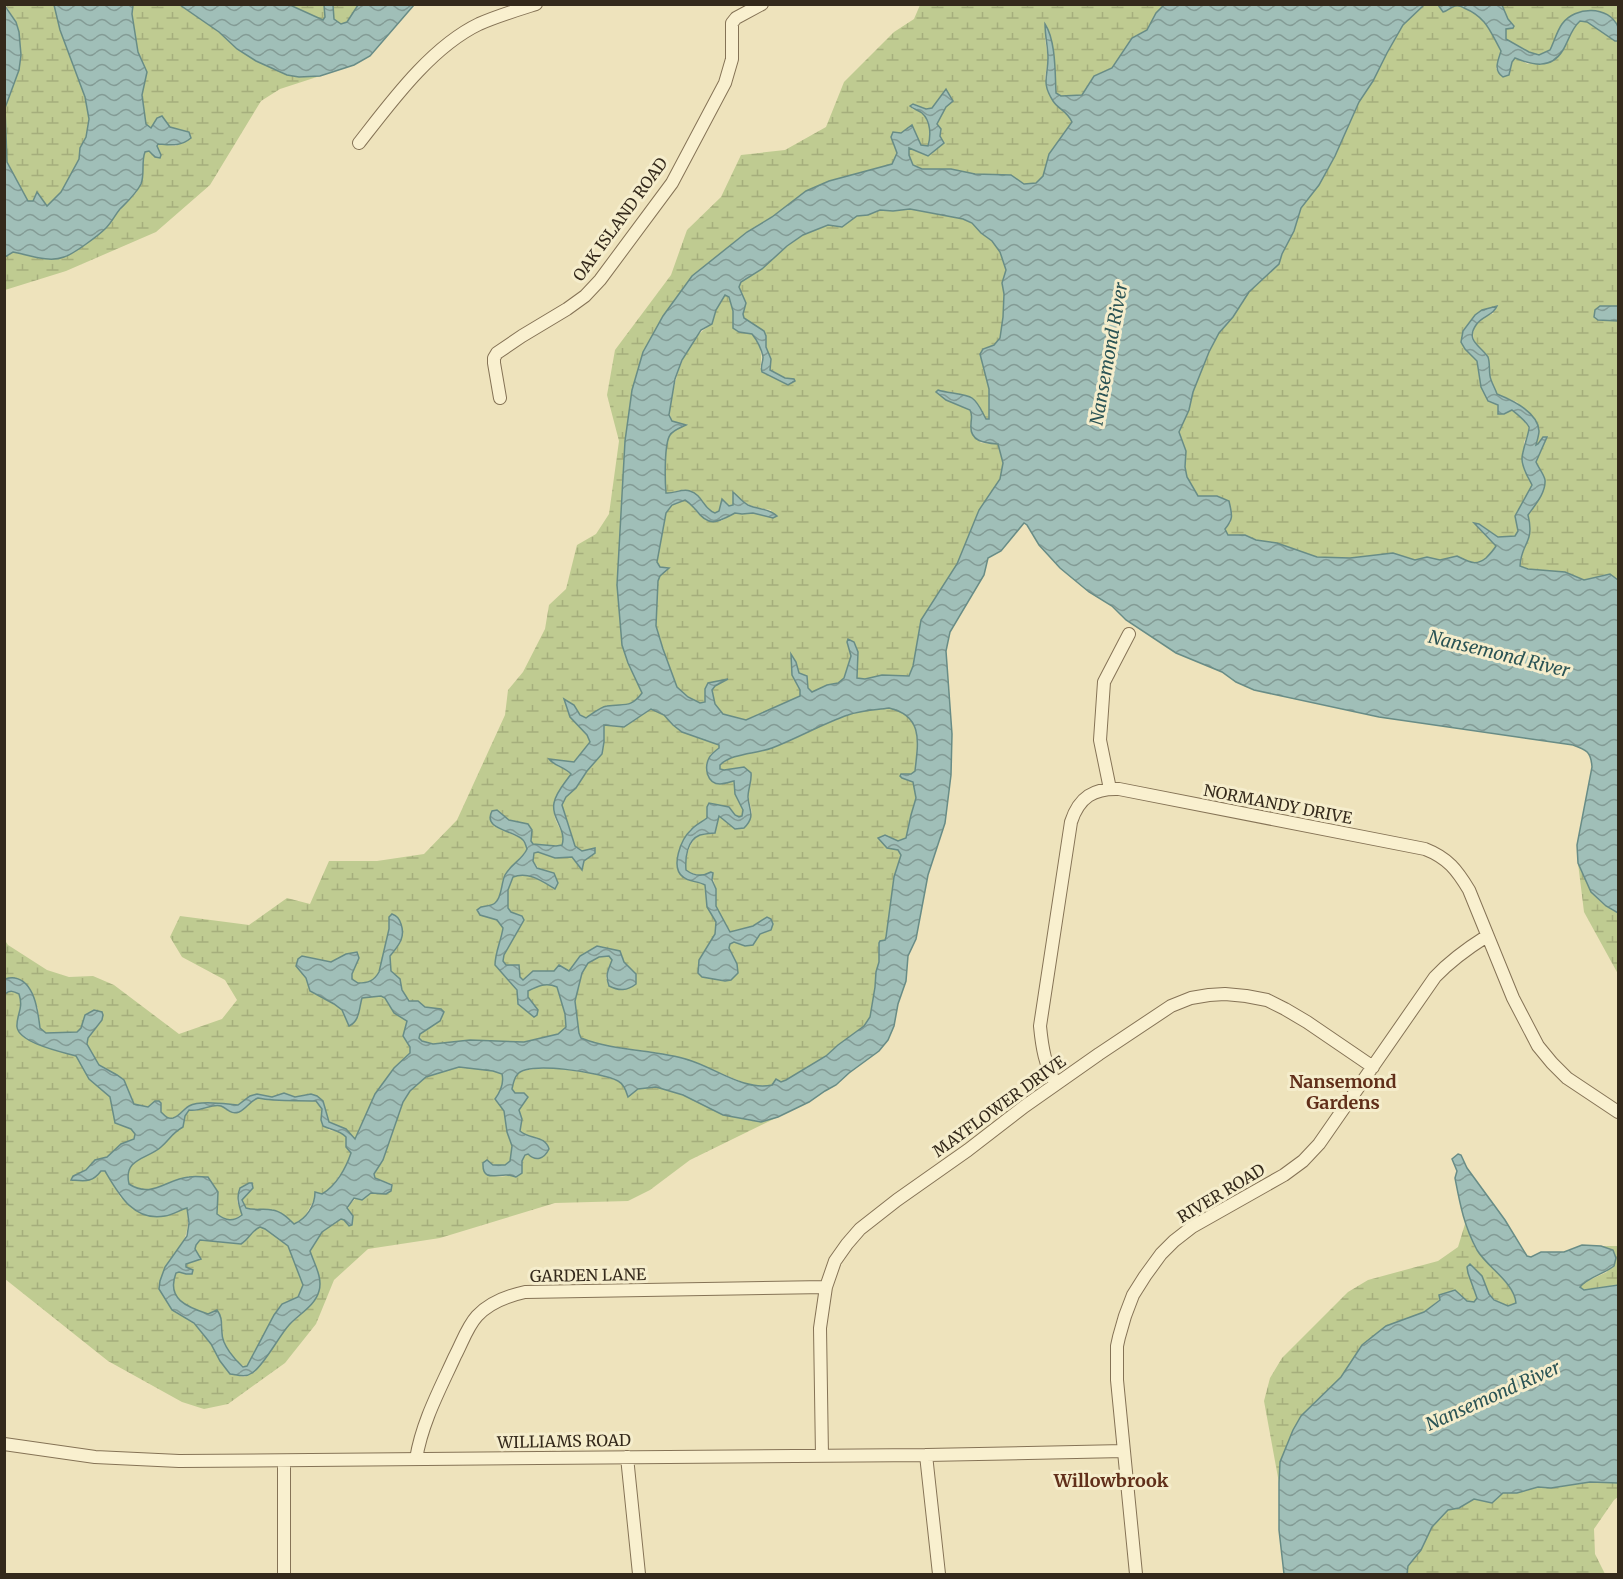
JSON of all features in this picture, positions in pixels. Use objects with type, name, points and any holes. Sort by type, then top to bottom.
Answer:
[{"type":"street","points":[[359,143],[388,105],[446,45],[480,24],[536,4]]},
{"type":"street","name":"OAK ISLAND ROAD","points":[[500,398],[494,363],[497,353],[567,309],[585,296],[600,280],[672,183],[725,83],[732,59],[732,23],[736,18],[762,4]]},
{"type":"street","points":[[1110,789],[1100,740],[1104,682],[1129,634]]},
{"type":"street","name":"NORMANDY DRIVE","points":[[1056,1084],[1046,1062],[1041,1026],[1071,822],[1079,804],[1087,796],[1110,789],[1131,791],[1425,849],[1438,854],[1449,862],[1469,890],[1513,998],[1538,1046],[1567,1078],[1618,1112]]},
{"type":"street","name":"RIVER ROAD","points":[[1136,1575],[1117,1380],[1117,1346],[1133,1295],[1161,1254],[1192,1227],[1284,1175],[1303,1161],[1319,1144],[1435,977],[1464,950],[1487,936]]},
{"type":"street","name":"MAYFLOWER DRIVE","points":[[822,1456],[820,1328],[826,1287],[835,1261],[860,1229],[1056,1084],[1171,1006],[1209,994],[1246,996],[1267,1000],[1285,1009],[1373,1067]]},
{"type":"street","name":"GARDEN LANE","points":[[416,1459],[424,1422],[470,1324],[484,1309],[497,1300],[525,1292],[826,1287]]},
{"type":"street","name":"WILLIAMS ROAD","points":[[4,1444],[119,1459],[179,1461],[926,1455],[1124,1451]]},
{"type":"street","points":[[926,1455],[939,1575]]},
{"type":"street","points":[[627,1457],[639,1575]]},
{"type":"street","points":[[284,1461],[284,1575]]},
{"type":"green space","points":[[5,4],[54,5],[60,30],[85,97],[89,119],[79,159],[61,192],[47,206],[36,193],[33,202],[28,201],[7,162],[5,108],[19,70],[21,55],[16,22]]},
{"type":"green space","points":[[133,5],[180,5],[256,61],[287,75],[320,76],[280,89],[261,101],[210,185],[156,232],[66,271],[5,290],[4,257],[13,252],[43,258],[65,257],[106,228],[136,193],[142,180],[145,152],[158,144],[176,146],[189,132],[170,127],[157,118],[151,128],[146,125],[142,95],[147,72],[138,52],[132,14]]},
{"type":"green space","points":[[290,5],[324,5],[325,17],[323,20]]},
{"type":"green space","points":[[333,5],[358,5],[347,22],[341,24],[334,19]]},
{"type":"green space","points":[[920,5],[1164,5],[1156,13],[1147,30],[1132,38],[1112,68],[1094,76],[1082,95],[1061,96],[1056,93],[1054,57],[1045,38],[1048,59],[1045,78],[1054,103],[1068,114],[1072,122],[1049,154],[1043,176],[1036,183],[1024,184],[1011,175],[975,174],[951,169],[922,169],[913,165],[909,148],[928,156],[940,136],[937,124],[946,107],[926,109],[913,104],[912,109],[921,112],[928,124],[930,138],[928,146],[921,145],[901,133],[891,137],[897,153],[892,164],[829,181],[806,191],[772,217],[747,232],[692,276],[663,316],[632,390],[625,441],[617,585],[628,663],[642,693],[630,703],[604,707],[586,718],[565,700],[570,717],[587,735],[590,742],[574,762],[550,759],[571,774],[559,792],[554,808],[555,817],[563,836],[562,845],[533,844],[532,830],[528,824],[509,820],[497,810],[494,826],[522,839],[527,848],[505,875],[495,903],[481,907],[480,915],[497,920],[503,928],[495,965],[517,991],[518,1005],[534,1017],[538,1010],[528,997],[528,991],[546,985],[557,987],[565,1014],[566,1027],[558,1034],[524,1042],[470,1040],[433,1044],[422,1041],[419,1038],[420,1034],[440,1021],[441,1009],[424,1007],[410,1000],[403,991],[398,978],[391,971],[390,956],[401,942],[389,917],[389,929],[379,972],[370,981],[358,983],[352,979],[359,958],[346,954],[331,962],[302,956],[310,991],[358,1018],[362,998],[381,996],[385,998],[394,1013],[407,1021],[403,1036],[411,1047],[410,1053],[394,1068],[375,1094],[355,1139],[346,1129],[329,1122],[323,1101],[311,1094],[295,1097],[284,1093],[272,1097],[257,1094],[238,1105],[219,1103],[186,1107],[177,1116],[171,1118],[161,1112],[161,1103],[155,1101],[148,1107],[134,1104],[124,1080],[99,1065],[87,1044],[88,1038],[102,1020],[81,1028],[77,1032],[46,1033],[40,1028],[38,1008],[16,978],[5,979],[4,939],[8,945],[47,970],[69,977],[93,976],[114,985],[179,1034],[222,1019],[237,1000],[225,980],[182,957],[170,937],[180,916],[249,925],[287,898],[310,904],[329,861],[377,861],[424,854],[457,820],[505,715],[508,690],[523,672],[545,629],[549,605],[566,589],[577,545],[596,534],[609,514],[619,441],[607,395],[615,350],[671,275],[687,230],[721,197],[741,155],[785,150],[826,127],[844,82],[894,32],[914,19]]},
{"type":"green space","points":[[1424,5],[1438,5],[1443,12],[1460,6],[1478,16],[1487,26],[1501,51],[1496,69],[1509,75],[1515,58],[1528,64],[1562,52],[1573,27],[1580,21],[1587,22],[1618,41],[1618,306],[1600,306],[1598,320],[1618,321],[1618,580],[1610,574],[1584,580],[1565,572],[1528,569],[1520,566],[1530,532],[1528,515],[1538,501],[1545,479],[1536,462],[1547,437],[1543,437],[1535,445],[1539,432],[1517,402],[1497,394],[1490,378],[1488,358],[1474,342],[1475,326],[1465,349],[1477,361],[1481,387],[1504,414],[1512,409],[1528,425],[1529,432],[1524,442],[1524,470],[1532,485],[1515,516],[1518,531],[1516,537],[1498,537],[1475,523],[1496,546],[1482,561],[1471,562],[1457,556],[1440,560],[1427,557],[1415,560],[1393,553],[1350,558],[1317,557],[1245,535],[1227,535],[1225,529],[1231,522],[1217,496],[1198,496],[1187,477],[1186,451],[1179,432],[1209,352],[1219,333],[1233,317],[1249,292],[1279,264],[1294,231],[1301,208],[1319,185],[1335,156],[1359,102],[1403,25]],"holes":[[[1482,310],[1494,313],[1482,318],[1475,326]]]},
{"type":"green space","points":[[1502,5],[1618,5],[1618,28],[1611,17],[1596,10],[1562,24],[1550,50],[1539,55],[1506,39],[1508,19]]},
{"type":"green space","points":[[880,209],[893,211],[910,209],[963,219],[972,223],[992,241],[1000,252],[1006,270],[1002,283],[1004,294],[1000,338],[994,345],[983,349],[980,354],[989,389],[989,420],[986,419],[977,403],[969,397],[939,390],[946,400],[970,410],[972,415],[970,428],[981,443],[998,444],[1003,463],[1000,479],[979,510],[957,564],[921,620],[913,666],[909,676],[882,675],[865,679],[856,678],[858,652],[847,642],[851,656],[844,678],[838,683],[812,692],[808,688],[807,676],[799,673],[796,662],[792,675],[800,690],[800,696],[746,720],[723,714],[715,704],[712,690],[725,681],[705,689],[705,702],[700,703],[688,697],[677,687],[656,626],[658,581],[668,568],[660,567],[657,562],[666,513],[672,505],[685,500],[701,517],[721,521],[734,513],[753,513],[773,518],[771,510],[750,505],[733,492],[733,505],[715,513],[691,491],[666,493],[667,441],[672,432],[685,425],[672,421],[670,415],[680,366],[696,338],[712,324],[716,310],[725,295],[729,297],[733,311],[733,328],[739,332],[752,334],[759,346],[760,368],[785,378],[770,370],[771,359],[766,347],[764,331],[744,319],[746,303],[739,287],[741,282],[762,269],[803,235],[828,225],[842,227],[857,216],[868,215]]},
{"type":"green space","points":[[889,708],[908,717],[916,732],[915,772],[901,774],[902,778],[913,782],[916,798],[906,838],[898,841],[898,850],[901,855],[894,877],[886,937],[879,944],[879,962],[870,1017],[864,1026],[826,1056],[786,1080],[766,1086],[747,1084],[689,1060],[653,1052],[600,1045],[581,1038],[575,1001],[582,973],[588,963],[599,957],[609,956],[613,960],[606,979],[636,974],[624,962],[620,951],[580,956],[569,971],[533,971],[523,980],[502,961],[522,916],[511,912],[508,908],[508,890],[513,877],[529,876],[555,889],[533,861],[534,853],[538,852],[555,858],[572,857],[582,869],[584,861],[582,851],[575,846],[562,805],[602,754],[603,725],[624,727],[651,709],[664,715],[682,732],[719,745],[708,760],[734,781],[735,794],[743,810],[742,816],[735,815],[729,806],[707,807],[707,818],[690,830],[681,847],[684,878],[705,885],[707,907],[716,922],[715,934],[699,960],[737,964],[729,948],[730,944],[734,942],[745,946],[760,934],[771,930],[767,917],[753,926],[730,933],[716,906],[716,889],[711,872],[698,875],[686,870],[686,860],[691,845],[719,815],[735,829],[752,813],[748,795],[751,779],[744,767],[724,770],[720,769],[720,765],[731,758],[782,744],[848,715]]},
{"type":"green space","points":[[1578,863],[1597,898],[1618,913],[1618,974],[1584,912]]},
{"type":"green space","points":[[9,991],[19,994],[22,1002],[17,1026],[36,1044],[76,1056],[89,1079],[110,1097],[115,1123],[131,1129],[136,1134],[134,1139],[121,1144],[107,1157],[95,1160],[86,1170],[73,1176],[105,1171],[121,1198],[165,1216],[187,1207],[188,1226],[184,1240],[165,1267],[172,1310],[199,1328],[230,1374],[244,1377],[255,1372],[288,1326],[308,1308],[320,1279],[310,1251],[322,1232],[341,1219],[344,1220],[350,1205],[358,1197],[386,1194],[392,1184],[375,1178],[374,1175],[383,1160],[403,1102],[410,1091],[426,1077],[459,1067],[502,1074],[501,1087],[496,1099],[504,1111],[512,1146],[510,1161],[505,1165],[483,1168],[490,1175],[495,1176],[522,1173],[522,1161],[525,1155],[543,1140],[525,1136],[520,1131],[522,1119],[519,1110],[524,1093],[515,1093],[512,1089],[516,1075],[522,1071],[547,1067],[591,1073],[619,1081],[624,1086],[638,1089],[656,1087],[683,1095],[724,1115],[761,1122],[778,1117],[690,1160],[650,1190],[628,1201],[555,1203],[440,1238],[368,1249],[334,1280],[316,1324],[285,1363],[228,1404],[204,1409],[182,1402],[108,1361],[5,1279],[4,994]]},
{"type":"green space","points":[[258,1098],[316,1101],[322,1109],[321,1120],[329,1130],[342,1132],[346,1137],[351,1153],[348,1163],[330,1189],[315,1198],[304,1218],[294,1224],[275,1211],[246,1208],[242,1199],[252,1184],[249,1183],[240,1188],[237,1201],[242,1214],[230,1220],[217,1214],[218,1192],[187,1177],[151,1189],[129,1184],[128,1175],[133,1164],[161,1147],[183,1127],[189,1110],[217,1105],[231,1112],[240,1110]]},
{"type":"green space","points":[[1465,1224],[1478,1251],[1506,1283],[1516,1303],[1508,1306],[1496,1301],[1488,1292],[1482,1276],[1468,1273],[1477,1298],[1474,1302],[1440,1299],[1424,1312],[1386,1326],[1362,1345],[1341,1377],[1301,1416],[1280,1462],[1279,1483],[1264,1401],[1270,1378],[1282,1358],[1348,1292],[1368,1280],[1438,1261],[1458,1247]]},
{"type":"green space","points":[[260,1227],[288,1246],[303,1285],[298,1297],[282,1304],[274,1315],[247,1367],[235,1360],[226,1346],[222,1336],[222,1320],[217,1310],[208,1314],[186,1305],[176,1296],[174,1282],[176,1273],[186,1274],[186,1264],[201,1240],[241,1244]]},
{"type":"green space","points":[[1601,1246],[1618,1246],[1618,1285],[1584,1290],[1580,1287],[1583,1283],[1607,1272],[1613,1250]]},
{"type":"green space","points":[[1590,1482],[1618,1483],[1618,1497],[1594,1529],[1595,1554],[1605,1574],[1407,1574],[1408,1566],[1421,1550],[1432,1527],[1448,1510],[1459,1508],[1474,1499],[1492,1503],[1503,1493]]},
{"type":"water","points":[[54,5],[133,5],[132,14],[138,52],[147,72],[142,95],[146,124],[151,128],[157,118],[162,116],[170,127],[189,132],[191,138],[179,144],[158,144],[160,158],[155,157],[149,151],[145,152],[142,180],[137,191],[106,228],[80,248],[58,259],[39,258],[13,252],[5,257],[5,108],[7,162],[28,201],[33,201],[37,192],[47,206],[61,192],[79,159],[89,119],[85,97],[60,30]]},
{"type":"water","points":[[180,5],[290,5],[323,20],[324,5],[333,5],[334,19],[341,24],[347,22],[358,5],[414,5],[370,56],[354,65],[320,76],[299,77],[287,75],[256,61]]},
{"type":"water","name":"Nansemond River","points":[[1164,5],[1424,5],[1403,25],[1359,102],[1335,156],[1319,185],[1301,208],[1294,231],[1279,264],[1249,292],[1233,317],[1219,333],[1209,352],[1179,432],[1186,451],[1187,477],[1198,496],[1217,496],[1229,501],[1232,516],[1225,529],[1228,535],[1245,535],[1317,557],[1350,558],[1393,553],[1415,560],[1427,557],[1440,560],[1457,556],[1472,562],[1482,561],[1496,546],[1474,523],[1498,537],[1515,536],[1518,531],[1515,516],[1532,485],[1522,459],[1529,427],[1512,410],[1498,414],[1498,405],[1488,401],[1481,387],[1477,361],[1461,342],[1463,331],[1475,315],[1482,310],[1497,306],[1476,325],[1472,335],[1473,339],[1488,357],[1491,378],[1497,394],[1523,408],[1534,418],[1539,431],[1536,445],[1543,437],[1547,437],[1536,462],[1545,480],[1544,490],[1528,515],[1530,532],[1520,566],[1528,569],[1565,572],[1584,580],[1610,574],[1618,580],[1618,913],[1606,906],[1591,892],[1578,863],[1577,845],[1592,767],[1591,758],[1585,750],[1573,745],[1379,717],[1254,690],[1236,682],[1222,672],[1176,653],[1126,620],[1112,606],[1089,592],[1060,568],[1039,545],[1024,523],[1001,551],[988,558],[984,575],[950,632],[946,651],[952,734],[951,775],[945,823],[928,875],[916,939],[908,956],[906,981],[898,1004],[894,1026],[888,1040],[879,1051],[836,1085],[809,1102],[778,1117],[761,1122],[723,1115],[683,1095],[656,1087],[638,1089],[628,1097],[620,1082],[610,1078],[566,1069],[535,1068],[524,1071],[516,1076],[512,1089],[515,1093],[524,1093],[528,1097],[519,1110],[522,1119],[520,1131],[541,1140],[549,1149],[540,1158],[525,1155],[522,1161],[522,1173],[516,1177],[490,1176],[483,1169],[483,1163],[487,1160],[493,1165],[505,1165],[510,1161],[512,1146],[504,1111],[495,1099],[501,1087],[502,1074],[459,1067],[426,1077],[410,1091],[403,1102],[383,1160],[374,1174],[375,1178],[392,1185],[391,1191],[386,1194],[371,1193],[362,1200],[354,1198],[347,1208],[353,1216],[352,1225],[349,1226],[341,1219],[322,1232],[310,1251],[320,1281],[319,1291],[314,1301],[289,1325],[256,1370],[241,1376],[230,1374],[194,1323],[172,1310],[159,1289],[165,1267],[187,1236],[189,1223],[187,1208],[165,1216],[144,1215],[128,1204],[105,1171],[101,1171],[88,1180],[71,1180],[73,1176],[86,1170],[95,1160],[107,1157],[121,1144],[134,1139],[135,1134],[131,1129],[115,1123],[110,1097],[89,1079],[76,1056],[42,1046],[20,1033],[17,1027],[21,1004],[19,994],[12,991],[5,994],[5,979],[15,978],[27,985],[34,998],[40,1028],[46,1033],[77,1032],[81,1028],[85,1015],[94,1010],[102,1012],[102,1020],[88,1038],[87,1044],[99,1065],[124,1080],[134,1104],[148,1107],[155,1101],[159,1101],[161,1112],[166,1117],[173,1118],[189,1106],[199,1103],[238,1105],[257,1094],[272,1097],[284,1093],[295,1097],[311,1094],[323,1101],[329,1122],[346,1129],[355,1139],[375,1094],[394,1068],[410,1053],[410,1047],[403,1036],[407,1021],[394,1013],[385,998],[381,996],[362,998],[357,1018],[349,1026],[342,1010],[310,991],[306,978],[296,966],[298,959],[302,956],[331,962],[346,954],[357,952],[359,958],[352,979],[358,983],[370,981],[379,972],[389,929],[389,917],[392,914],[397,916],[403,934],[390,956],[391,971],[400,979],[402,990],[409,1001],[418,1001],[425,1007],[441,1009],[444,1012],[440,1021],[420,1034],[419,1038],[422,1041],[433,1044],[470,1040],[524,1042],[558,1034],[566,1027],[565,1014],[557,987],[546,985],[528,991],[528,997],[538,1010],[534,1017],[518,1004],[517,990],[495,965],[503,928],[497,920],[480,915],[477,910],[497,901],[505,875],[527,849],[523,840],[495,826],[490,817],[492,811],[497,810],[509,820],[528,824],[532,830],[533,844],[562,845],[562,834],[554,803],[571,774],[549,759],[574,762],[590,742],[587,735],[570,717],[564,699],[574,705],[580,715],[586,718],[604,707],[630,703],[642,693],[622,645],[617,585],[625,441],[632,390],[643,352],[663,316],[692,276],[747,232],[772,217],[806,191],[829,181],[892,164],[897,153],[891,137],[893,132],[901,133],[912,125],[921,145],[928,146],[929,124],[922,113],[910,106],[913,104],[926,109],[932,108],[946,89],[953,101],[946,107],[937,124],[941,129],[940,136],[944,143],[928,156],[909,148],[913,165],[922,169],[951,169],[975,174],[1011,175],[1024,184],[1036,183],[1043,176],[1049,154],[1072,122],[1068,115],[1055,104],[1047,89],[1048,54],[1045,24],[1053,48],[1056,93],[1061,96],[1082,95],[1094,76],[1112,68],[1132,38],[1147,30],[1156,13]],"holes":[[[910,209],[963,219],[972,223],[992,241],[1000,252],[1006,270],[1002,283],[1004,294],[1000,338],[994,345],[983,349],[980,354],[989,389],[989,419],[986,419],[972,398],[938,390],[936,392],[946,400],[970,410],[971,430],[975,438],[983,442],[998,444],[1003,463],[1000,479],[979,510],[957,564],[921,620],[913,666],[909,676],[882,675],[865,679],[857,678],[858,652],[854,642],[848,639],[851,656],[844,678],[838,683],[812,692],[808,688],[807,676],[799,673],[791,654],[792,675],[800,690],[800,696],[746,720],[723,714],[715,704],[712,690],[728,679],[708,683],[705,689],[705,702],[700,703],[688,697],[677,687],[656,626],[658,581],[669,568],[660,567],[657,562],[666,513],[672,505],[685,500],[701,516],[714,522],[735,513],[753,513],[773,518],[777,516],[748,505],[733,492],[733,505],[729,506],[722,499],[719,511],[715,513],[690,491],[666,493],[665,463],[668,440],[673,432],[686,425],[672,421],[669,415],[675,379],[682,360],[701,330],[712,324],[716,310],[725,295],[729,297],[733,311],[733,328],[739,332],[752,334],[762,351],[762,372],[788,385],[795,381],[770,370],[771,359],[766,347],[764,331],[744,318],[746,303],[739,287],[741,282],[762,269],[803,235],[828,225],[842,227],[857,216],[868,215],[880,210]],[[889,708],[908,717],[913,724],[917,741],[915,771],[900,776],[913,782],[916,798],[906,838],[898,841],[885,835],[878,838],[887,848],[898,850],[901,855],[894,877],[886,937],[879,943],[879,962],[870,1017],[864,1026],[826,1056],[786,1080],[781,1082],[776,1079],[772,1085],[761,1086],[740,1082],[676,1056],[594,1043],[581,1038],[579,1033],[575,1001],[582,973],[588,963],[599,957],[609,956],[612,960],[607,975],[609,986],[623,990],[633,986],[636,984],[636,974],[624,962],[620,951],[597,946],[580,956],[569,971],[559,965],[554,971],[533,971],[523,980],[520,977],[519,965],[506,965],[503,961],[504,955],[524,920],[522,916],[511,912],[508,908],[508,890],[513,877],[529,876],[555,889],[558,883],[554,873],[537,868],[533,861],[534,853],[538,852],[555,858],[572,857],[582,870],[584,861],[595,853],[595,848],[582,851],[575,846],[562,805],[602,754],[604,725],[624,727],[651,709],[664,715],[682,732],[719,745],[719,748],[709,758],[707,766],[709,778],[722,784],[734,781],[735,794],[743,810],[742,816],[739,817],[729,807],[709,803],[707,818],[687,834],[677,860],[677,867],[683,877],[705,885],[707,907],[716,922],[715,934],[699,960],[698,973],[702,977],[731,980],[738,973],[737,964],[729,948],[730,944],[734,942],[745,946],[753,945],[760,934],[771,930],[773,924],[767,917],[753,926],[730,932],[716,906],[713,873],[698,875],[686,870],[687,855],[692,841],[700,835],[715,833],[719,816],[735,829],[744,828],[750,820],[748,797],[751,773],[744,767],[724,770],[720,769],[720,765],[731,758],[772,748],[848,715]],[[255,1099],[316,1101],[322,1109],[323,1126],[338,1131],[346,1137],[346,1147],[351,1153],[343,1170],[327,1191],[322,1194],[315,1192],[312,1207],[298,1222],[294,1224],[275,1211],[246,1208],[242,1200],[253,1188],[252,1183],[240,1188],[238,1202],[242,1215],[230,1220],[217,1214],[218,1192],[208,1177],[181,1178],[145,1190],[129,1184],[128,1175],[133,1164],[156,1151],[183,1127],[189,1110],[218,1105],[236,1113]],[[257,1228],[265,1229],[288,1246],[303,1285],[298,1297],[282,1304],[247,1366],[243,1367],[224,1342],[221,1318],[217,1310],[208,1314],[186,1305],[176,1296],[174,1282],[176,1273],[192,1274],[193,1270],[186,1267],[186,1264],[201,1259],[195,1249],[200,1240],[241,1244]]]},
{"type":"water","points":[[1438,5],[1502,5],[1514,26],[1506,29],[1506,39],[1539,55],[1550,50],[1560,27],[1568,18],[1583,11],[1600,12],[1614,20],[1618,27],[1618,41],[1587,22],[1580,21],[1572,31],[1563,50],[1553,61],[1534,64],[1515,58],[1509,75],[1503,77],[1497,68],[1501,51],[1482,20],[1460,6],[1443,12]]},
{"type":"water","points":[[5,6],[16,22],[21,55],[19,70],[5,108]]},
{"type":"water","points":[[1600,306],[1618,306],[1618,321],[1598,320],[1594,317],[1595,310]]},
{"type":"water","name":"Nansemond River","points":[[1458,1154],[1461,1155],[1467,1168],[1505,1220],[1527,1256],[1531,1257],[1541,1252],[1564,1252],[1582,1245],[1601,1246],[1613,1250],[1616,1258],[1614,1266],[1580,1287],[1584,1290],[1618,1285],[1618,1483],[1590,1482],[1551,1488],[1538,1487],[1517,1493],[1503,1493],[1492,1503],[1474,1499],[1459,1508],[1448,1510],[1432,1527],[1421,1550],[1408,1566],[1407,1574],[1284,1574],[1279,1530],[1280,1462],[1301,1416],[1341,1377],[1362,1345],[1386,1326],[1424,1312],[1440,1300],[1439,1295],[1455,1290],[1467,1301],[1474,1302],[1477,1298],[1468,1273],[1467,1267],[1470,1264],[1482,1276],[1494,1300],[1508,1306],[1516,1303],[1510,1288],[1481,1256],[1469,1232],[1455,1178],[1457,1171],[1452,1159]]},
{"type":"district","name":"Nansemond Gardens","points":[[1343,1092]]},
{"type":"district","name":"Willowbrook","points":[[1111,1481]]}]
